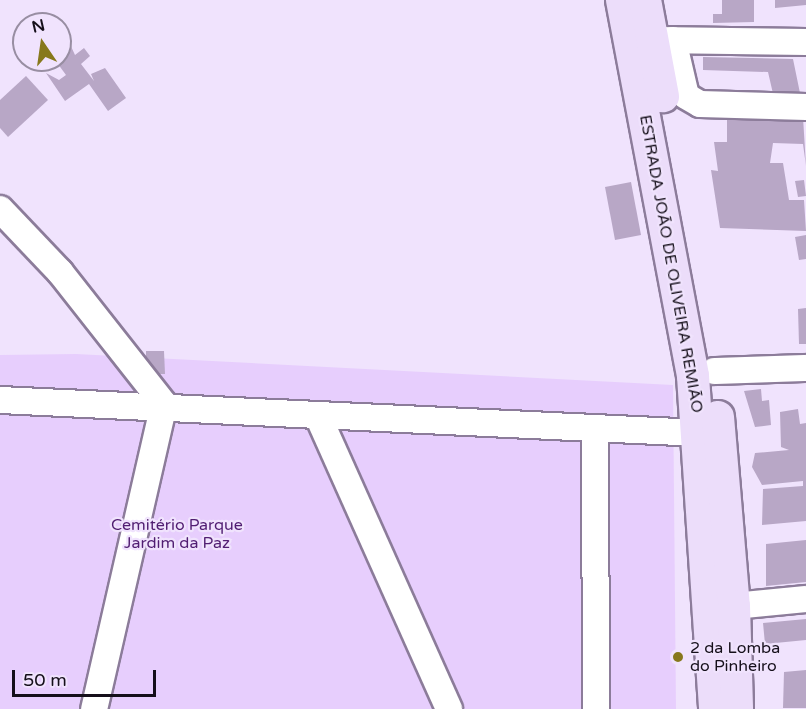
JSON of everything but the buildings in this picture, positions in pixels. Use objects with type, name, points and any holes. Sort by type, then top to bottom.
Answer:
[{"type":"main road","name":"ESTRADA JOÃO DE OLIVEIRA REMIÃO","points":[[622,0],[693,376],[699,433],[715,709]]},
{"type":"main road","name":"ESTRADA JOÃO DE OLIVEIRA REMIÃO","points":[[645,0],[663,40],[714,371],[734,606],[737,709]]},
{"type":"street","points":[[806,42],[663,40],[686,96],[700,104],[806,107]]},
{"type":"street","points":[[0,209],[60,272],[164,404]]},
{"type":"street","points":[[714,371],[806,368]]},
{"type":"street","points":[[0,399],[164,404],[318,416],[699,433]]},
{"type":"street","points":[[94,709],[164,404]]},
{"type":"street","points":[[318,416],[449,709]]},
{"type":"street","points":[[595,430],[596,709]]},
{"type":"street","points":[[734,606],[806,599]]},
{"type":"green space","name":"Cemitério Parque Jardim da Paz","points":[[76,354],[673,385],[676,709],[0,709],[0,355]]},
{"type":"place","name":"2 da Lomba do Pinheiro","points":[[678,657]]}]
